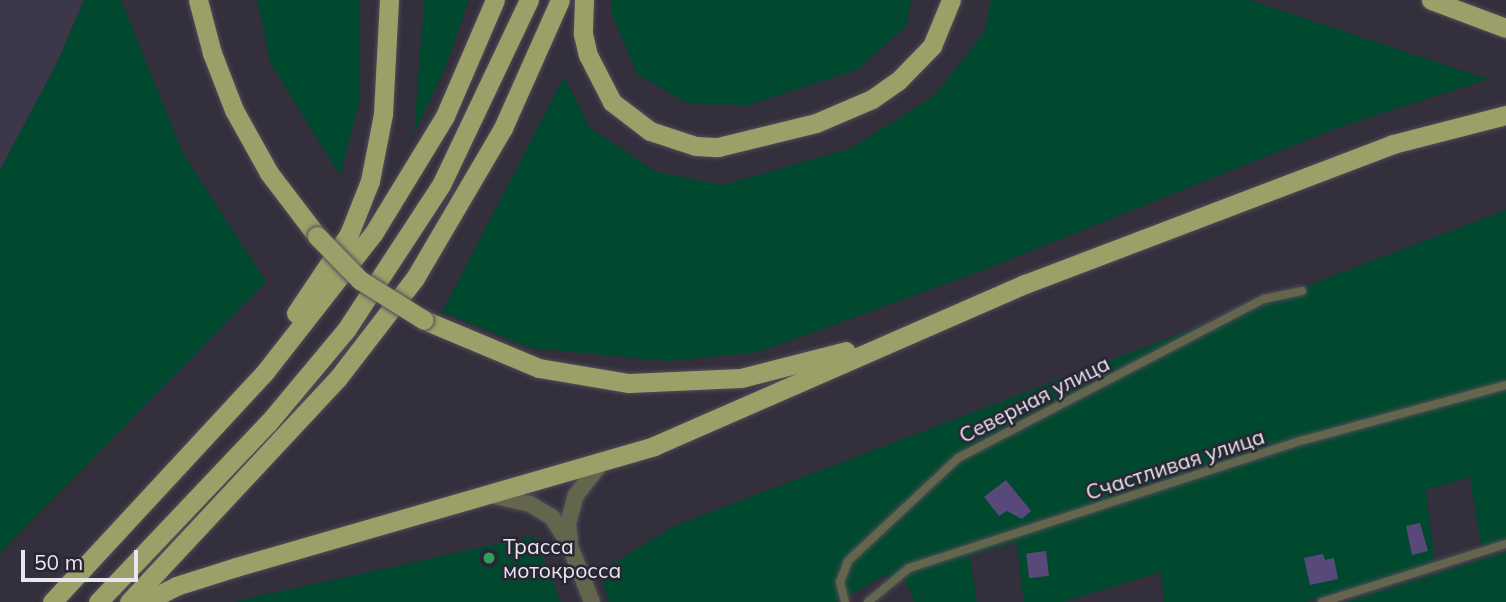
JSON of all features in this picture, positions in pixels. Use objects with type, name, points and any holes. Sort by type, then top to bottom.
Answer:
[{"type":"highway","points":[[198,0],[212,53],[239,120],[269,173],[317,236],[360,280],[424,320],[539,368],[663,385],[741,378],[908,333]]},
{"type":"highway","points":[[265,372],[290,323],[349,234],[370,181],[383,114],[389,0]]},
{"type":"highway","points":[[52,602],[265,372],[404,189],[445,116],[495,0]]},
{"type":"highway","points":[[98,602],[284,405],[371,296],[463,144],[529,0]]},
{"type":"highway","points":[[129,602],[338,378],[415,278],[503,128],[560,0]]},
{"type":"highway","points":[[584,0],[583,34],[588,55],[612,102],[650,131],[696,146],[718,147],[816,123],[872,99],[924,55],[944,24],[951,0]]},
{"type":"highway","points":[[1431,0],[1506,28]]},
{"type":"highway","points":[[145,602],[176,586],[224,571],[654,446],[908,333],[1393,144],[1506,115]]},
{"type":"street","points":[[570,546],[568,524],[576,495],[604,461]]},
{"type":"street","points":[[488,495],[547,512],[570,546],[592,602]]},
{"type":"lane","name":"Северная улица","points":[[845,602],[840,582],[848,561],[958,458],[1264,299],[1302,290]]},
{"type":"lane","name":"Счастливая улица","points":[[868,602],[909,568],[1304,440],[1506,385]]},
{"type":"lane","points":[[1322,602],[1506,544]]},
{"type":"shaded area","points":[[0,0],[84,0],[57,63],[0,170]]},
{"type":"green space","points":[[84,0],[121,0],[183,153],[266,282],[0,553],[0,170],[57,63]]},
{"type":"green space","points":[[257,0],[360,0],[359,102],[340,176],[270,62]]},
{"type":"green space","points":[[424,0],[469,0],[445,68],[414,133]]},
{"type":"green space","points":[[611,0],[911,0],[907,25],[858,69],[749,105],[689,104],[637,74],[613,17]]},
{"type":"green space","points":[[991,0],[1250,0],[1488,79],[1337,128],[986,269],[759,352],[667,361],[531,348],[442,312],[564,77],[589,127],[656,172],[723,185],[851,148],[935,95],[985,31]]},
{"type":"green space","points":[[1506,210],[1506,540],[1481,547],[1470,477],[1426,490],[1435,562],[1305,602],[1164,602],[1161,572],[1063,602],[1024,602],[1016,542],[970,556],[977,602],[915,602],[903,578],[891,587],[885,575],[837,602],[610,602],[607,596],[599,572],[674,526]]},
{"type":"green space","name":"Трасса мотокросса","points":[[534,536],[561,602],[235,602],[245,599]]},
{"type":"green space","points":[[1506,552],[1506,602],[1344,602],[1437,573]]},
{"type":"building","points":[[1006,480],[1031,511],[1022,519],[1007,511],[999,516],[984,497]]},
{"type":"building","points":[[1420,523],[1428,551],[1412,555],[1406,526]]},
{"type":"building","points":[[1046,551],[1049,576],[1029,578],[1026,553]]},
{"type":"building","points":[[1323,554],[1325,560],[1334,558],[1338,579],[1310,585],[1304,558]]},
{"type":"place","name":"Трасса мотокросса","points":[[489,558]]}]
